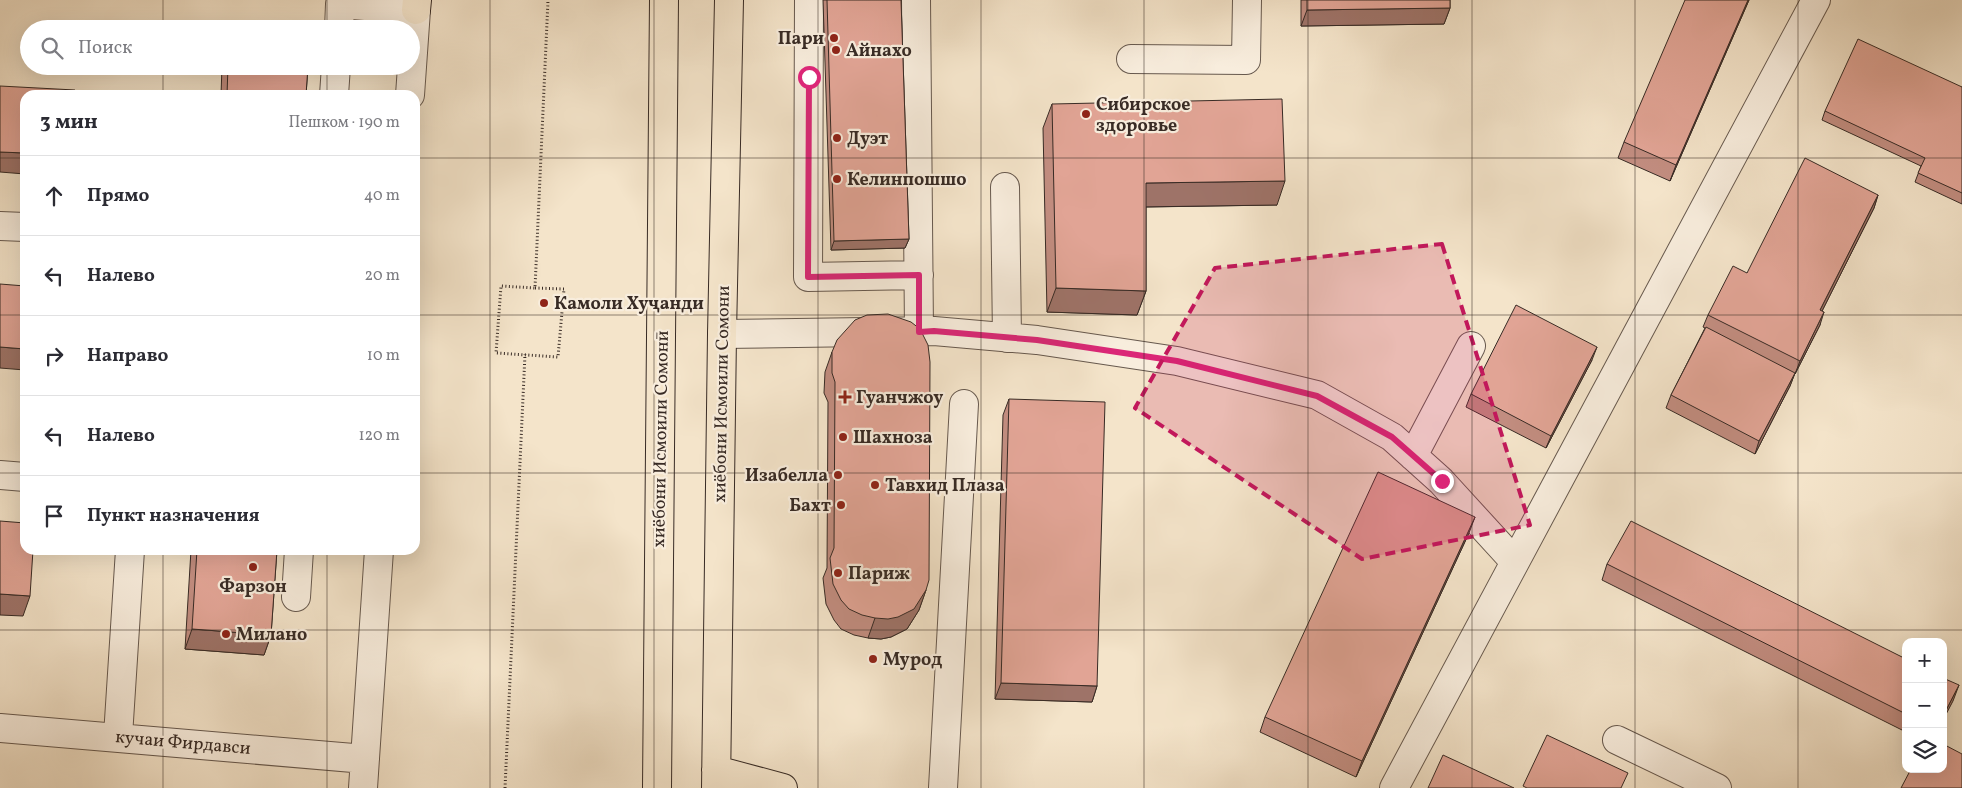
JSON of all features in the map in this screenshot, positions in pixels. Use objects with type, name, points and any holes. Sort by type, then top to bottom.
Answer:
[{"type":"main road","name":"хиёбони Исмоили Сомонӣ","points":[[657,788],[664,0]]},
{"type":"main road","name":"хиёбони Исмоили Сомони","points":[[716,779],[729,0]]},
{"type":"main road","points":[[716,779],[783,788]]},
{"type":"street","points":[[809,0],[808,277],[919,275]]},
{"type":"street","points":[[916,0],[919,332]]},
{"type":"street","points":[[1131,59],[1246,60],[1247,0]]},
{"type":"street","points":[[1394,788],[1816,0]]},
{"type":"street","points":[[339,20],[340,4],[417,5],[416,20]]},
{"type":"street","points":[[334,90],[335,75]]},
{"type":"street","points":[[410,90],[412,75]]},
{"type":"street","points":[[1005,187],[1007,338]]},
{"type":"street","points":[[0,226],[20,227]]},
{"type":"street","points":[[722,334],[934,331],[1037,340],[1177,361],[1317,396],[1392,437],[1442,481],[1515,562]]},
{"type":"street","points":[[1413,456],[1471,346]]},
{"type":"street","points":[[943,788],[964,404]]},
{"type":"street","points":[[0,475],[20,477]]},
{"type":"street","points":[[118,736],[130,555]]},
{"type":"street","points":[[296,596],[299,555]]},
{"type":"street","points":[[363,788],[380,555]]},
{"type":"street","name":"кучаи Фирдавси","points":[[0,728],[118,736],[365,759]]},
{"type":"street","points":[[1617,740],[1717,788]]},
{"type":"path","points":[[535,288],[548,0]]},
{"type":"path","points":[[501,286],[564,289],[558,358],[525,354],[496,353],[501,286]]},
{"type":"path","points":[[505,788],[525,354]]},
{"type":"highlighted area","points":[[1442,244],[1530,525],[1362,559],[1135,408],[1215,268]]},
{"type":"building","points":[[827,0],[901,0],[909,239],[834,241]]},
{"type":"building","points":[[1307,0],[1450,0],[1450,8],[1307,10]]},
{"type":"building","points":[[1685,0],[1748,0],[1676,165],[1624,142]]},
{"type":"building","points":[[1858,39],[1962,87],[1962,193],[1918,173],[1925,158],[1825,111]]},
{"type":"building","points":[[228,75],[307,75],[306,90],[227,90]]},
{"type":"building","points":[[0,86],[75,90],[20,90],[20,153],[0,152]]},
{"type":"building","points":[[1282,99],[1285,181],[1146,183],[1146,291],[1056,288],[1052,104]]},
{"type":"building","points":[[1805,158],[1878,195],[1820,310],[1824,312],[1800,361],[1708,315],[1733,266],[1747,273]]},
{"type":"building","points":[[0,284],[20,286],[20,349],[0,347]]},
{"type":"building","points":[[1516,305],[1597,347],[1551,436],[1471,394]]},
{"type":"building","name":"Тавхид Плаза","points":[[888,314],[911,322],[920,329],[928,345],[930,362],[929,580],[926,590],[914,609],[898,617],[888,619],[862,615],[849,609],[841,600],[833,584],[830,558],[834,548],[835,382],[832,373],[832,352],[837,340],[855,320],[867,315]]},
{"type":"building","points":[[1706,327],[1795,373],[1759,441],[1671,395]]},
{"type":"building","points":[[1009,399],[1105,402],[1097,686],[1001,683]]},
{"type":"building","points":[[1378,472],[1475,517],[1362,761],[1265,717]]},
{"type":"building","points":[[0,521],[20,523],[20,555],[33,555],[30,596],[0,594]]},
{"type":"building","points":[[1631,521],[1902,657],[1902,712],[1607,564]]},
{"type":"building","points":[[197,555],[277,555],[271,635],[192,629]]},
{"type":"building","points":[[1947,680],[1959,685],[1947,708]]},
{"type":"building","points":[[1547,735],[1628,773],[1621,788],[1527,788],[1523,786]]},
{"type":"building","points":[[1947,746],[1962,754],[1962,788],[1901,788],[1909,773],[1947,773]]},
{"type":"building","points":[[1443,755],[1514,788],[1428,788]]},
{"type":"place","name":"Пари","points":[[834,38]]},
{"type":"place","name":"Айнахо","points":[[836,50]]},
{"type":"place","name":"Сибирское здоровье","points":[[1086,114]]},
{"type":"place","name":"Дуэт","points":[[837,138]]},
{"type":"place","name":"Келинпошшо","points":[[837,179]]},
{"type":"place","name":"Камоли Хуҷанди","points":[[544,303]]},
{"type":"place","name":"Гуанчжоу","points":[[845,397]]},
{"type":"place","name":"Шахноза","points":[[843,437]]},
{"type":"place","name":"Изабелла","points":[[838,475]]},
{"type":"place","name":"Тавхид Плаза","points":[[875,485]]},
{"type":"place","name":"Бахт","points":[[841,505]]},
{"type":"place","name":"Фарзон","points":[[253,567]]},
{"type":"place","name":"Париж","points":[[838,573]]},
{"type":"place","name":"Милано","points":[[226,634]]},
{"type":"place","name":"Мурод","points":[[873,659]]},
{"type":"route","points":[[809,77],[808,277],[919,275],[919,332],[934,331],[1037,340],[1177,361],[1317,396],[1392,437],[1442,481]]}]
